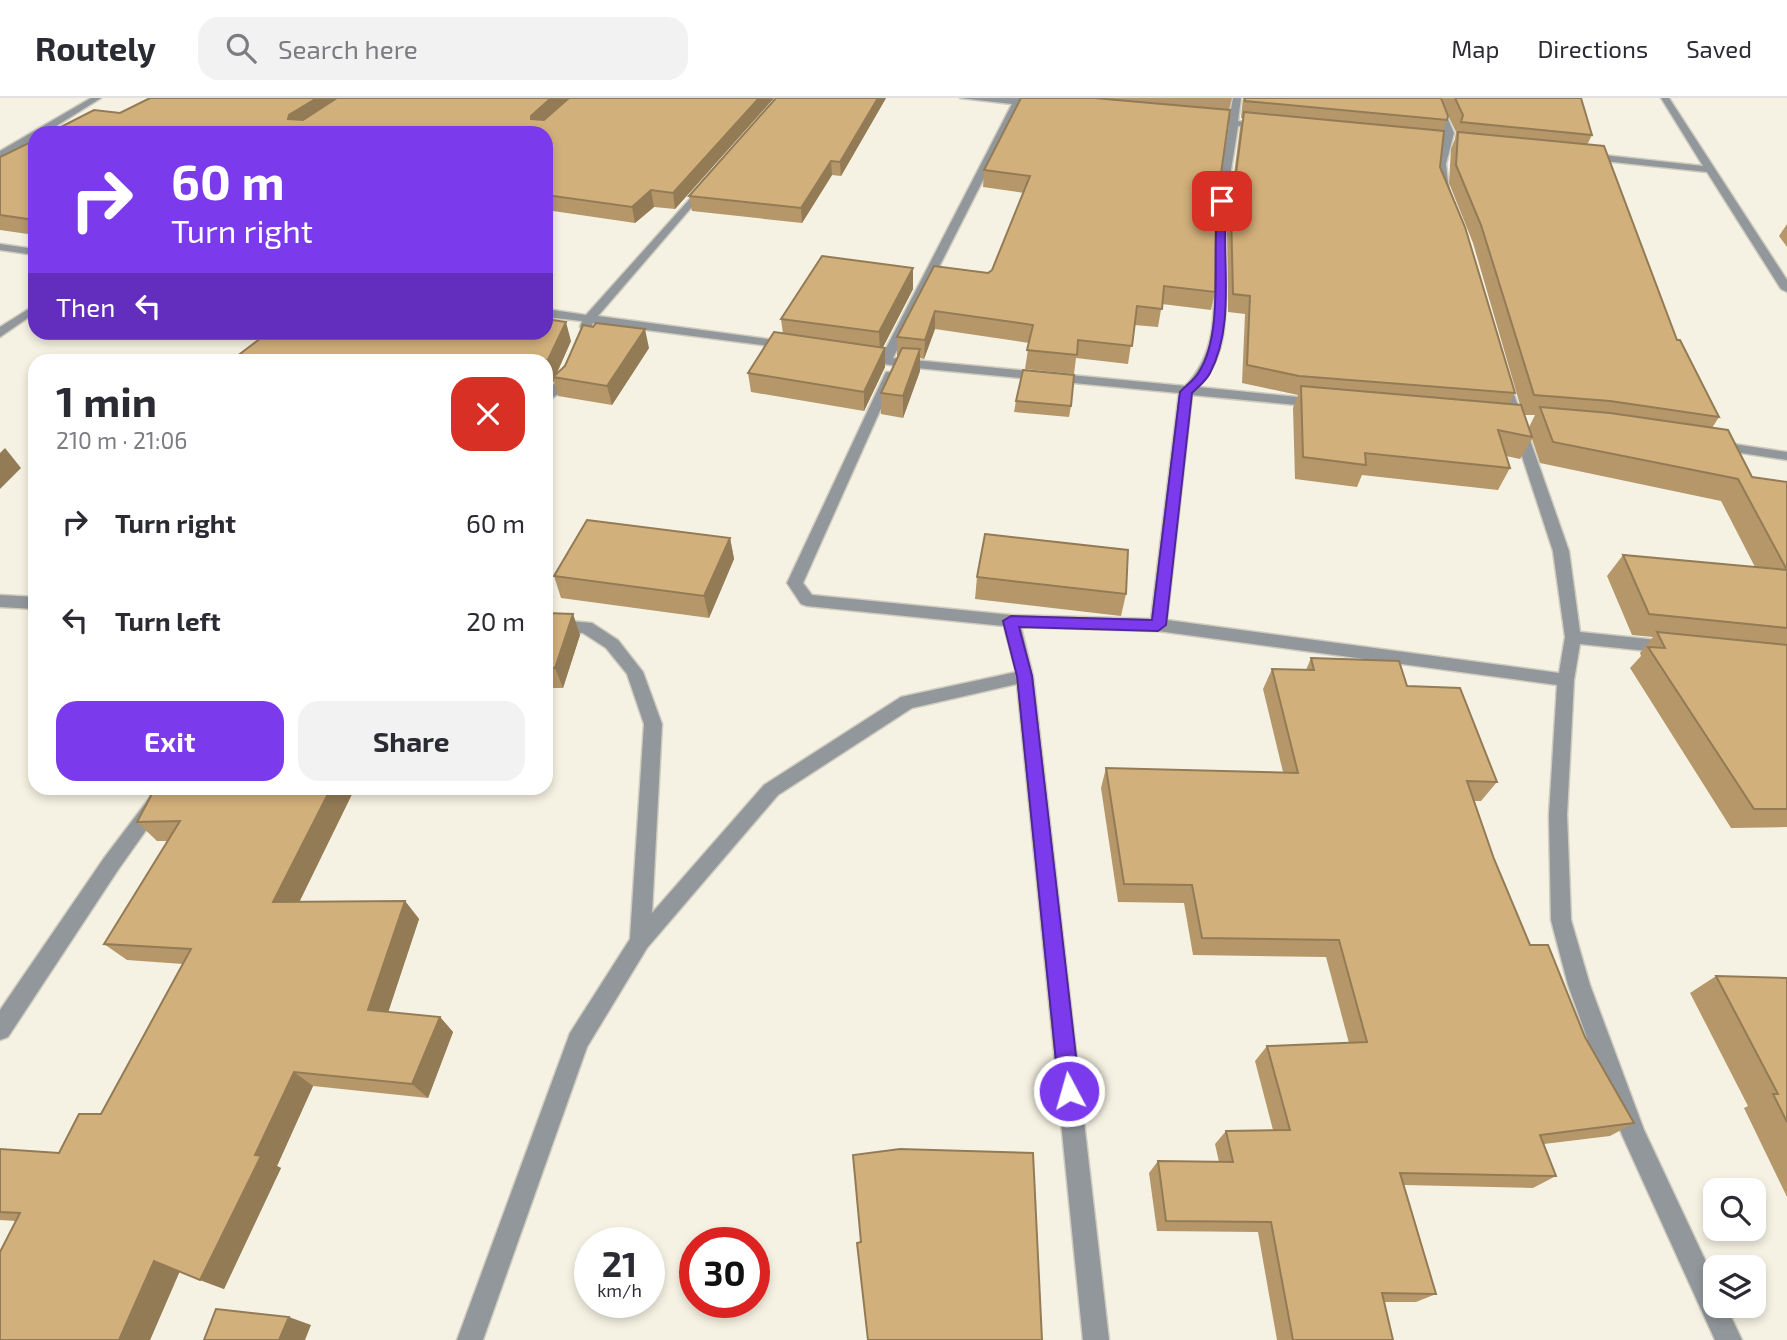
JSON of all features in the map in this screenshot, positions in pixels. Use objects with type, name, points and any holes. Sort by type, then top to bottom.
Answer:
[{"type":"street","points":[[50,126],[97,98]]},
{"type":"street","points":[[964,98],[1045,104]]},
{"type":"street","points":[[1158,625],[1186,392],[1204,374],[1219,335],[1219,227],[1237,98]]},
{"type":"street","points":[[1435,98],[1449,133],[1441,164],[1441,183],[1450,204]]},
{"type":"street","points":[[1665,98],[1787,289]]},
{"type":"street","points":[[1018,100],[891,361],[795,583],[807,600],[1011,621],[1158,625],[1566,680]]},
{"type":"street","points":[[1192,118],[1272,127]]},
{"type":"street","points":[[0,155],[28,139]]},
{"type":"street","points":[[1570,155],[1708,169]]},
{"type":"street","points":[[553,392],[562,384],[589,319],[717,172]]},
{"type":"street","points":[[0,247],[28,251]]},
{"type":"street","points":[[0,333],[28,313]]},
{"type":"street","points":[[553,314],[805,348]]},
{"type":"street","points":[[845,354],[1186,392],[1337,405]]},
{"type":"street","points":[[1497,359],[1515,421],[1560,551],[1573,637],[1566,680],[1558,815],[1561,920],[1579,985],[1634,1135],[1729,1340]]},
{"type":"street","points":[[1703,443],[1787,456]]},
{"type":"street","points":[[0,601],[28,598]]},
{"type":"street","points":[[1011,621],[1024,676],[1096,1340]]},
{"type":"street","points":[[553,625],[586,627],[612,644],[635,672],[653,724],[640,941]]},
{"type":"street","points":[[1573,637],[1680,649]]},
{"type":"street","points":[[470,1340],[578,1041],[640,941],[771,790],[907,702],[1024,676]]},
{"type":"street","points":[[0,1029],[111,864],[162,795]]},
{"type":"building","points":[[150,98],[317,98],[289,115],[288,119],[303,120],[337,98],[551,98],[531,116],[531,119],[544,120],[569,98],[759,98],[673,193],[651,190],[632,207],[553,196],[553,126],[63,126],[94,110],[120,113]]},
{"type":"building","points":[[776,98],[878,98],[840,162],[831,161],[801,208],[689,196]]},
{"type":"building","points":[[1021,98],[1094,98],[1230,110],[1216,209],[1215,292],[1164,286],[1162,309],[1137,306],[1132,346],[1078,340],[1077,355],[1027,350],[1033,325],[935,311],[925,340],[897,337],[934,266],[988,273],[992,270],[1030,176],[984,170]]},
{"type":"building","points":[[1245,98],[1441,98],[1448,116],[1447,120],[1245,101]]},
{"type":"building","points":[[1455,98],[1581,98],[1592,135],[1461,122],[1463,115]]},
{"type":"building","points":[[1244,112],[1444,131],[1440,167],[1465,227],[1515,393],[1299,376],[1247,365],[1250,296],[1233,294],[1231,211]]},
{"type":"building","points":[[1458,132],[1604,146],[1677,340],[1680,340],[1719,417],[1610,401],[1534,395],[1481,225],[1456,165]]},
{"type":"building","points":[[28,143],[28,219],[0,215],[0,157]]},
{"type":"building","points":[[822,256],[913,268],[879,332],[781,319]]},
{"type":"building","points":[[553,320],[566,322],[551,354],[240,354],[258,340],[553,340]]},
{"type":"building","points":[[596,323],[645,329],[607,386],[553,377],[565,366],[583,325],[593,327]]},
{"type":"building","points":[[774,332],[885,348],[864,392],[748,373]]},
{"type":"building","points":[[902,348],[920,349],[903,396],[881,393]]},
{"type":"building","points":[[1023,370],[1074,375],[1071,406],[1016,401]]},
{"type":"building","points":[[1301,386],[1521,405],[1532,437],[1498,430],[1510,468],[1365,453],[1366,465],[1303,457]]},
{"type":"building","points":[[1540,407],[1610,413],[1728,430],[1752,477],[1787,482],[1787,570],[1738,479],[1553,442]]},
{"type":"building","points":[[587,520],[730,538],[704,596],[554,576]]},
{"type":"building","points":[[985,534],[1128,550],[1126,594],[977,577]]},
{"type":"building","points":[[1623,555],[1787,570],[1787,628],[1649,614]]},
{"type":"building","points":[[553,613],[573,614],[555,668]]},
{"type":"building","points":[[1657,632],[1787,645],[1787,809],[1754,809],[1648,647],[1665,648]]},
{"type":"building","points":[[1311,658],[1399,661],[1407,686],[1460,688],[1497,782],[1467,781],[1494,859],[1530,945],[1548,945],[1585,1037],[1634,1123],[1540,1135],[1556,1176],[1400,1173],[1436,1294],[1382,1293],[1393,1340],[1293,1340],[1271,1222],[1166,1221],[1158,1161],[1233,1162],[1226,1131],[1290,1130],[1267,1046],[1367,1042],[1339,940],[1202,938],[1192,885],[1124,884],[1106,768],[1298,773],[1272,669],[1314,670]]},
{"type":"building","points":[[151,795],[327,795],[273,902],[405,901],[368,1010],[440,1017],[412,1084],[294,1072],[255,1155],[261,1156],[200,1280],[154,1261],[119,1340],[0,1340],[0,1252],[20,1213],[0,1212],[0,1149],[59,1153],[79,1114],[101,1114],[191,949],[104,944],[180,821],[137,822]]},
{"type":"building","points":[[1716,976],[1787,978],[1787,1122],[1773,1094],[1778,1094]]},
{"type":"building","points":[[900,1149],[1033,1153],[1042,1340],[868,1340],[857,1243],[861,1242],[853,1155]]},
{"type":"building","points":[[216,1309],[289,1317],[279,1340],[204,1340]]},
{"type":"route","points":[[1069,1091],[1024,676],[1011,621],[1158,625],[1186,392],[1204,374],[1219,335],[1219,227],[1222,201]]}]
